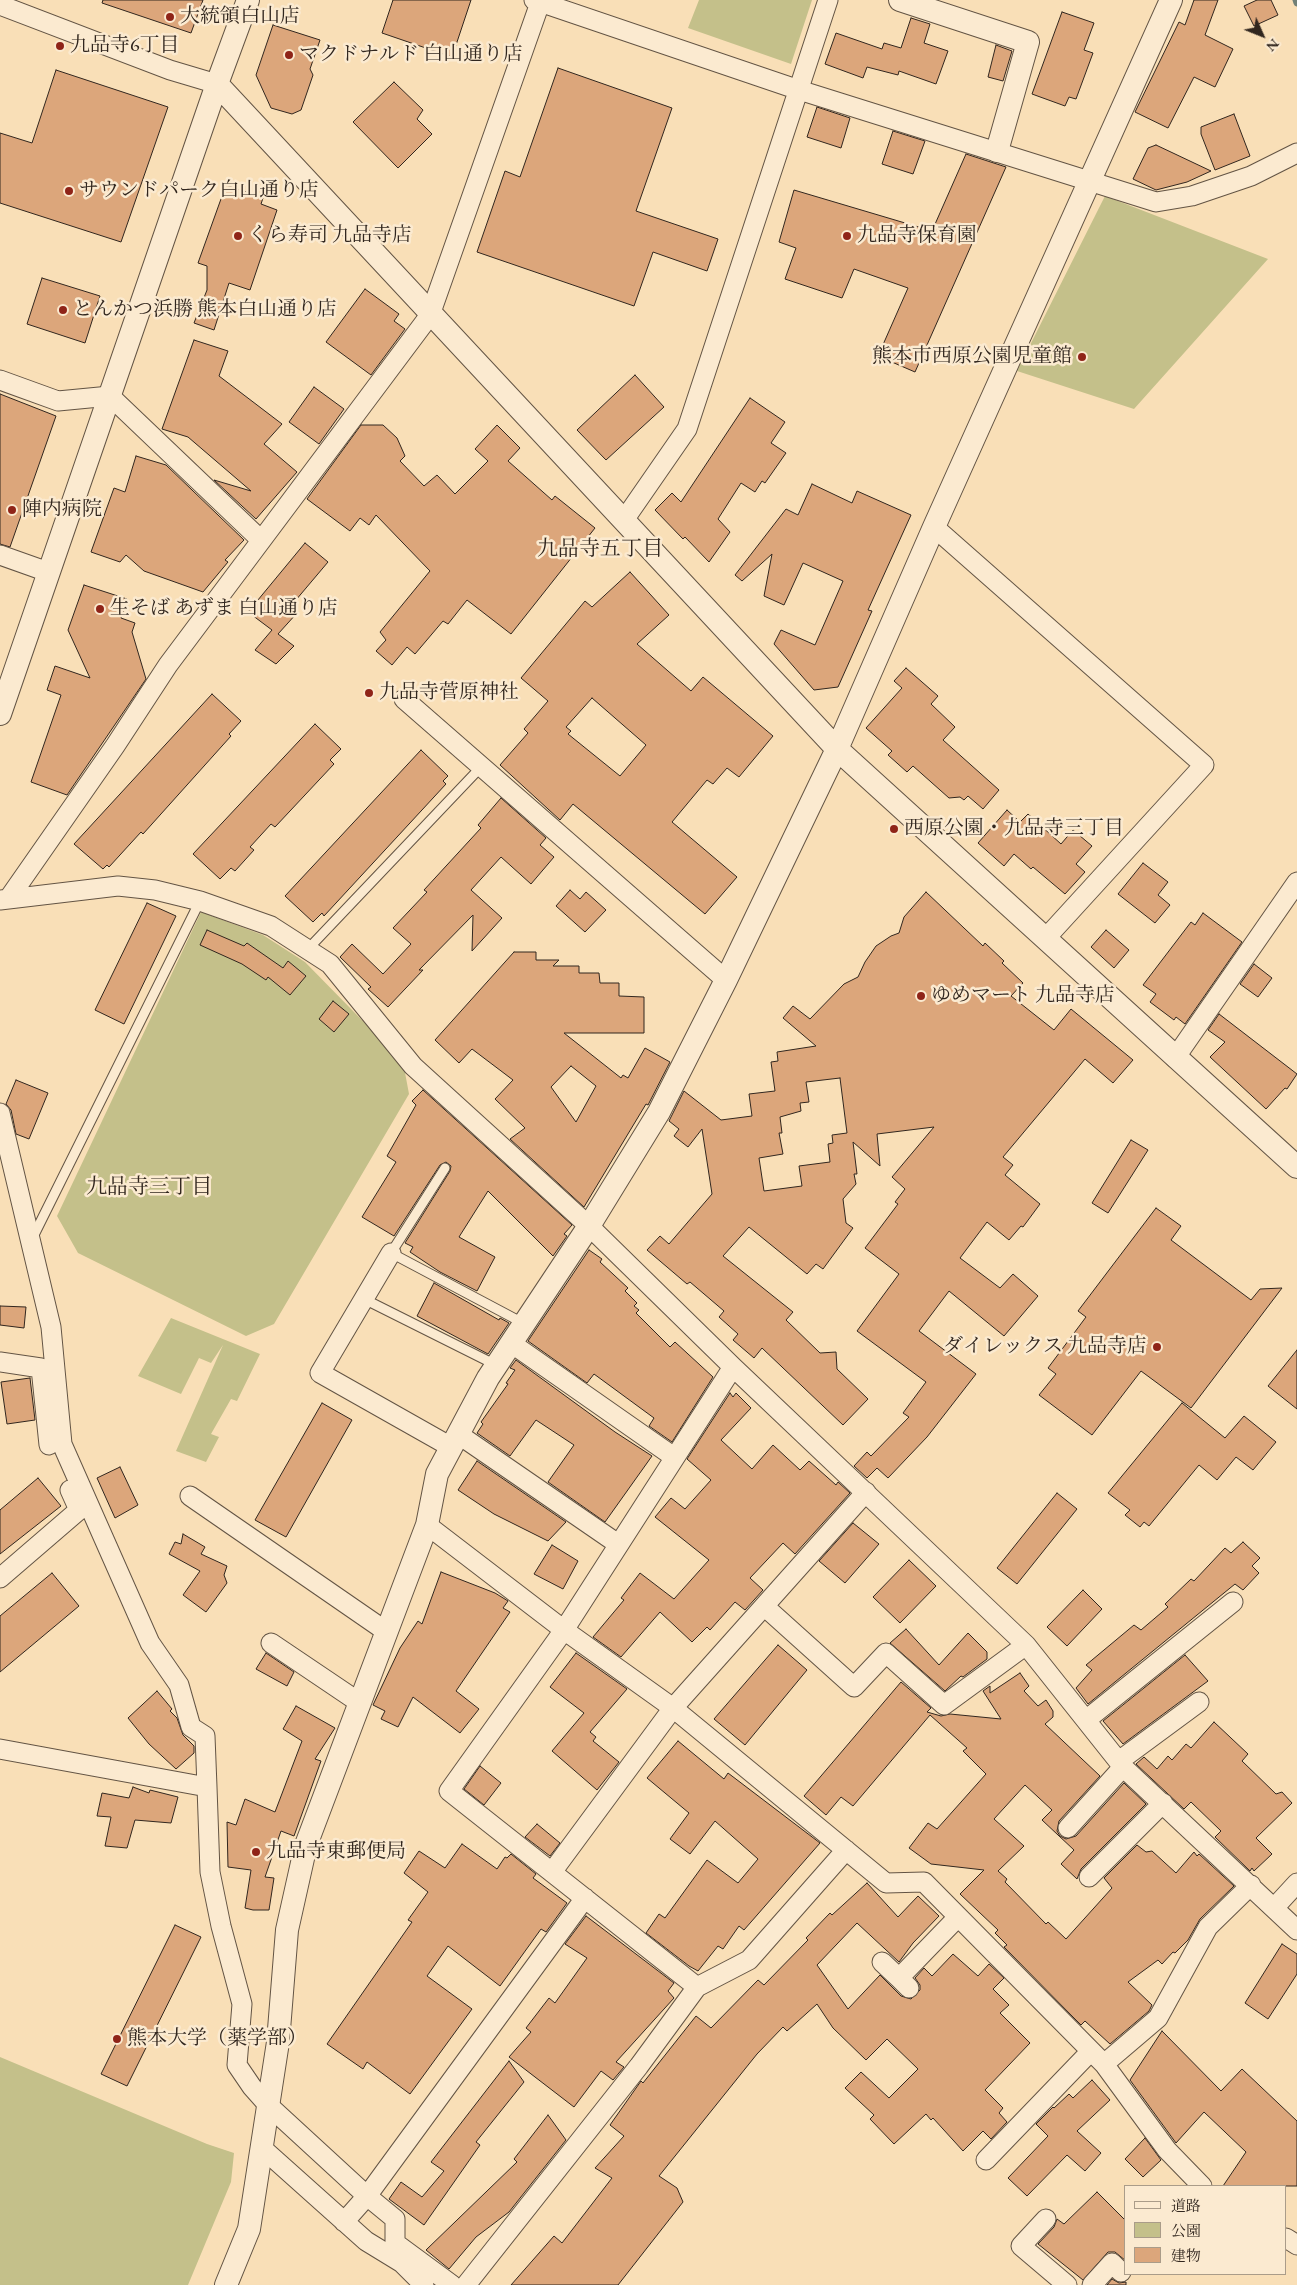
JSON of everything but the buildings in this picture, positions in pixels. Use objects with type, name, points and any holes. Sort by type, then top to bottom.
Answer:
[{"type":"street","points":[[0,714],[217,84],[248,0]]},
{"type":"street","points":[[624,520],[687,429],[828,0]]},
{"type":"street","points":[[900,0],[1028,42],[996,151]]},
{"type":"street","points":[[226,2285],[249,2229],[278,2042],[287,1930],[306,1845],[427,1525],[437,1474],[496,1365],[589,1226],[658,1112],[726,980],[837,749],[934,527],[1171,0]]},
{"type":"street","points":[[4,899],[115,746],[168,665],[430,315],[539,1],[799,90],[1091,180],[1156,202],[1192,196],[1251,176],[1297,153]]},
{"type":"street","points":[[0,5],[170,70],[217,84],[430,315],[837,749],[1297,1167]]},
{"type":"street","points":[[0,380],[58,401],[110,396],[261,540]]},
{"type":"street","points":[[934,527],[1204,765],[1045,939]]},
{"type":"street","points":[[0,555],[48,572]]},
{"type":"street","points":[[404,699],[726,980]]},
{"type":"street","points":[[1175,1058],[1297,882]]},
{"type":"street","points":[[4,899],[118,886],[155,890],[200,901],[271,926],[330,964],[413,1066],[589,1226],[733,1367],[1026,1645],[1121,1764],[1297,1930]]},
{"type":"street","points":[[0,1114],[32,1239],[51,1327],[62,1444],[150,1643],[179,1685],[191,1727],[205,1736],[210,1872],[221,1926],[242,2004],[237,2065],[252,2087],[268,2105],[367,2196],[395,2219],[396,2243],[452,2285]]},
{"type":"street","points":[[391,1253],[320,1373],[454,1441],[618,1544]]},
{"type":"street","points":[[511,1343],[674,1457]]},
{"type":"street","points":[[0,1362],[41,1368],[49,1445],[79,1510],[0,1578]]},
{"type":"street","points":[[697,1987],[449,1791],[564,1630],[733,1367]]},
{"type":"street","points":[[552,1872],[673,1708],[866,1492]]},
{"type":"street","points":[[190,1496],[387,1632]]},
{"type":"street","points":[[427,1525],[564,1630],[673,1708],[886,1883],[924,1882],[1098,2057],[1167,2150],[1201,2185]]},
{"type":"street","points":[[1086,1720],[1233,1602]]},
{"type":"street","points":[[764,1606],[854,1687],[886,1653],[944,1705],[1026,1645]]},
{"type":"street","points":[[271,1643],[360,1703]]},
{"type":"street","points":[[1068,1828],[1121,1764],[1199,1702]]},
{"type":"street","points":[[0,1749],[207,1787]]},
{"type":"street","points":[[1089,1877],[1163,1803]]},
{"type":"street","points":[[466,2285],[639,2066],[697,1987],[749,1960],[846,1850]]},
{"type":"street","points":[[1274,1908],[1297,1883]]},
{"type":"street","points":[[986,2160],[1098,2057],[1158,2018],[1208,1927],[1251,1885]]},
{"type":"street","points":[[344,2222],[367,2196],[585,1898]]},
{"type":"street","points":[[882,1962],[904,1983],[958,1916]]},
{"type":"street","points":[[262,2148],[366,2241],[402,2263],[424,2285]]},
{"type":"street","points":[[1046,2219],[1021,2246],[1067,2285]]},
{"type":"street","points":[[1092,2285],[1112,2263],[1121,2272]]},
{"type":"lane","points":[[307,950],[481,767]]},
{"type":"lane","points":[[32,1239],[200,901]]},
{"type":"lane","points":[[445,1168],[391,1253],[524,1324]]},
{"type":"lane","points":[[364,1299],[496,1365]]},
{"type":"green space","points":[[699,0],[812,0],[791,64],[688,28]]},
{"type":"green space","points":[[1105,196],[1268,259],[1134,409],[1017,371]]},
{"type":"green space","points":[[201,912],[263,935],[305,962],[403,1062],[409,1094],[274,1324],[246,1336],[78,1253],[57,1216]]},
{"type":"green space","points":[[171,1318],[260,1354],[237,1401],[231,1399],[211,1434],[219,1437],[206,1462],[176,1451],[223,1345],[211,1363],[199,1358],[181,1394],[138,1376]]},
{"type":"green space","points":[[0,2057],[207,2144],[234,2153],[231,2182],[188,2285],[0,2285]]},
{"type":"place","name":"大統領白山店","points":[[170,17]]},
{"type":"place","name":"九品寺6丁目","points":[[60,46]]},
{"type":"place","name":"マクドナルド 白山通り店","points":[[289,55]]},
{"type":"place","name":"サウンドパーク白山通り店","points":[[69,191]]},
{"type":"place","name":"くら寿司 九品寺店","points":[[238,236]]},
{"type":"place","name":"九品寺保育園","points":[[847,236]]},
{"type":"place","name":"とんかつ浜勝 熊本白山通り店","points":[[63,310]]},
{"type":"place","name":"熊本市西原公園児童館","points":[[1082,357]]},
{"type":"place","name":"陣内病院","points":[[12,510]]},
{"type":"place","name":"生そば あずま 白山通り店","points":[[100,609]]},
{"type":"place","name":"九品寺菅原神社","points":[[369,693]]},
{"type":"place","name":"西原公園・九品寺三丁目","points":[[894,829]]},
{"type":"place","name":"ゆめマート 九品寺店","points":[[921,996]]},
{"type":"place","name":"ダイレックス 九品寺店","points":[[1157,1347]]},
{"type":"place","name":"九品寺東郵便局","points":[[256,1852]]},
{"type":"place","name":"熊本大学（薬学部）","points":[[117,2039]]},
{"type":"district","name":"九品寺五丁目","points":[[600,549]]},
{"type":"district","name":"九品寺三丁目","points":[[149,1187]]}]
